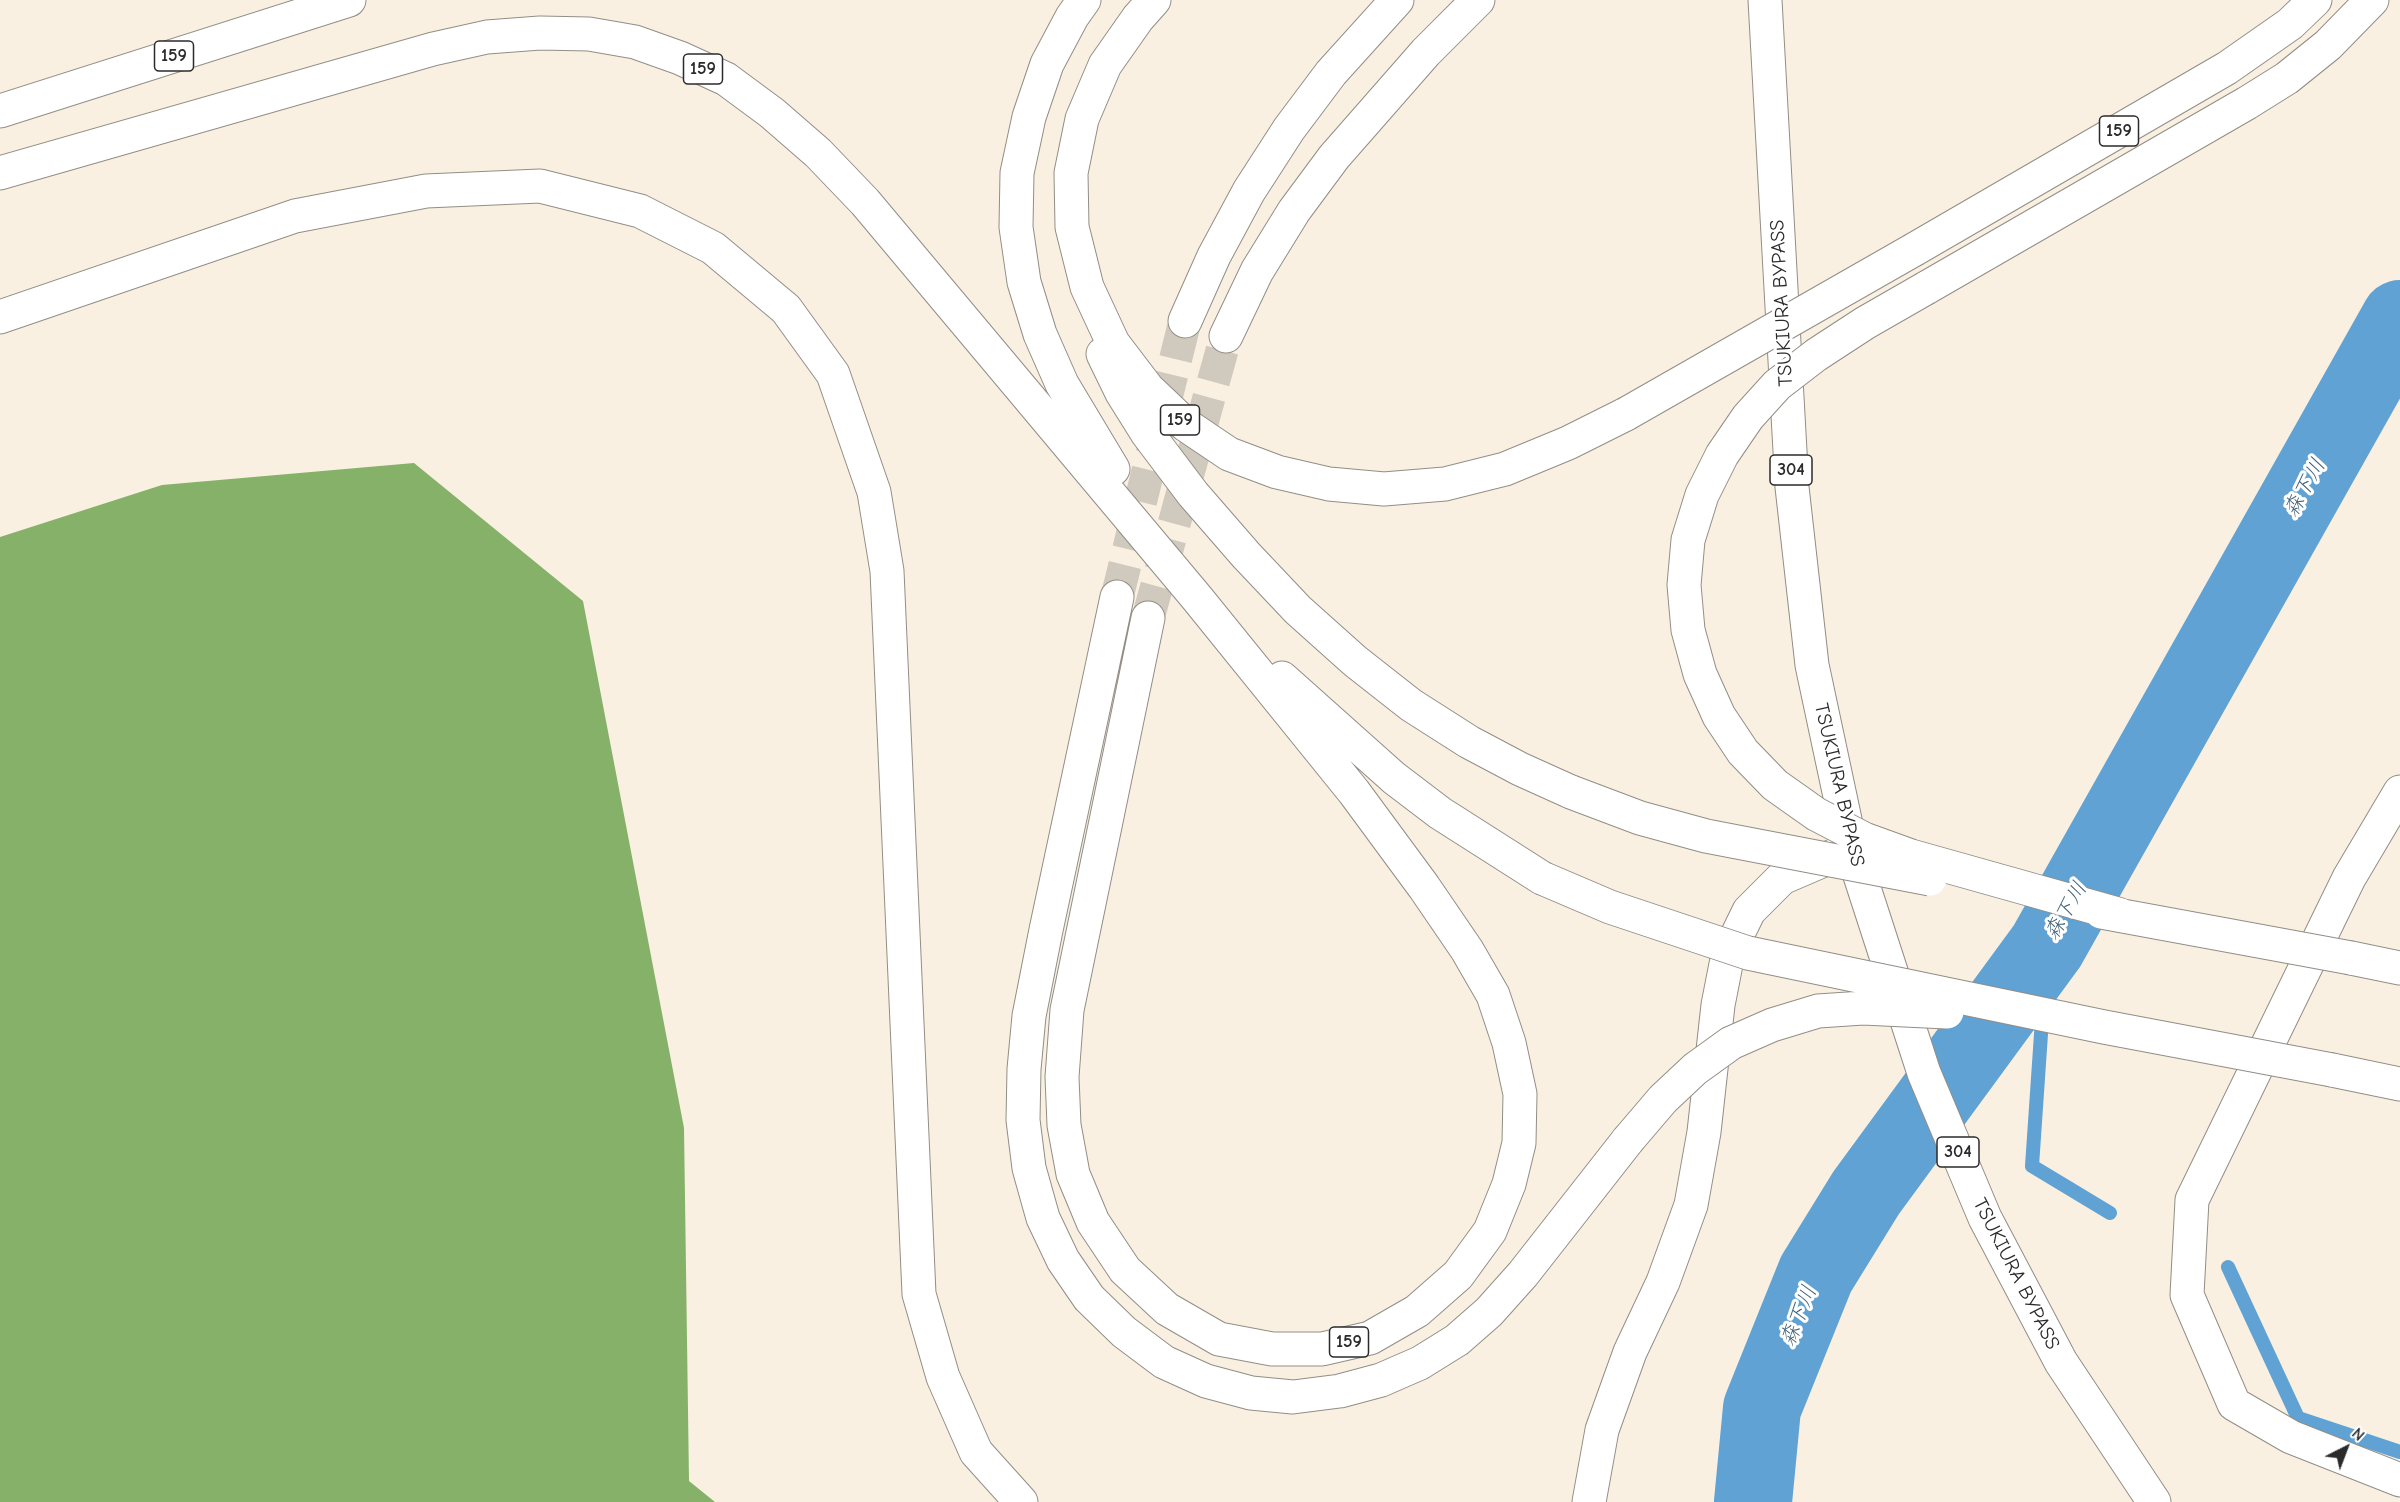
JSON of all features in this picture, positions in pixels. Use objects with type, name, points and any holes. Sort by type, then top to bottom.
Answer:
[{"type":"main road","name":"159","points":[[0,111],[349,0]]},
{"type":"main road","name":"159","points":[[1084,0],[1072,17],[1047,64],[1029,117],[1017,173],[1016,226],[1024,282],[1040,334],[1062,384],[1092,438],[1197,598]]},
{"type":"main road","name":"159","points":[[1154,0],[1138,18],[1106,65],[1082,119],[1071,173],[1072,227],[1087,287],[1113,343],[1148,389],[1186,425],[1229,454],[1277,472],[1329,484],[1384,489],[1445,484],[1505,469],[1568,443],[1626,414],[2227,68],[2290,24],[2315,0]]},
{"type":"main road","points":[[1185,321],[1214,256],[1249,191],[1289,129],[1331,73],[1397,0]]},
{"type":"main road","points":[[1226,336],[1257,270],[1294,211],[1334,157],[1418,60],[1478,0]]},
{"type":"main road","name":"TSUKIURA BYPASS","points":[[1765,0],[1792,487],[1812,665],[1851,848],[1924,1073],[1985,1218],[2061,1362],[2154,1502]]},
{"type":"main road","points":[[2121,915],[1911,856],[1864,839],[1816,814],[1775,785],[1743,752],[1719,716],[1700,674],[1688,630],[1684,585],[1688,540],[1702,495],[1722,455],[1748,417],[1777,385],[1816,355],[1865,323],[2277,84],[2328,45],[2372,0]]},
{"type":"main road","name":"159","points":[[0,173],[434,49],[487,37],[540,33],[589,34],[635,42],[726,79],[772,113],[818,153],[881,220],[1197,598],[1354,792],[1424,887],[1467,950],[1493,995],[1509,1043],[1520,1094],[1519,1143],[1509,1184],[1490,1231],[1458,1275],[1417,1311],[1370,1338],[1322,1349],[1272,1349],[1219,1339],[1167,1309],[1125,1270],[1093,1222],[1073,1174],[1064,1125],[1062,1077],[1067,1010],[1148,618]]},
{"type":"main road","points":[[0,317],[295,216],[426,191],[540,186],[640,211],[713,249],[786,309],[833,374],[874,492],[887,571],[919,1294],[943,1377],[976,1452],[1020,1502]]},
{"type":"main road","points":[[1072,227],[1081,287],[1098,342],[1122,393],[1147,433],[1193,494],[1245,555],[1306,617],[1355,661],[1411,705],[1469,742],[1571,792],[1640,818],[1706,836],[2400,968]]},
{"type":"main road","points":[[1092,438],[1259,645],[1344,734]]},
{"type":"main road","points":[[1117,597],[1029,1016],[1024,1069],[1023,1120],[1032,1178],[1048,1228],[1063,1260],[1089,1298],[1124,1332],[1164,1362],[1206,1381],[1251,1393],[1293,1397],[1340,1390],[1382,1380],[1429,1358],[1457,1340],[1489,1312],[1523,1274],[1663,1099],[1695,1069],[1731,1043],[1772,1024],[1818,1011],[1863,1008],[1916,1009],[2104,1027]]},
{"type":"main road","points":[[1197,598],[1344,734],[1440,813],[1542,878],[1610,907],[1748,953],[2104,1027],[2400,1084]]},
{"type":"main road","points":[[2400,792],[2349,878],[2192,1200],[2187,1295],[2234,1404],[2291,1437],[2400,1480]]},
{"type":"main road","points":[[1589,1502],[1602,1430],[1630,1352],[1663,1282],[1691,1205],[1704,1132],[1718,1005],[1728,954],[1749,911],[1782,878],[1851,848]]},
{"type":"green space","points":[[414,463],[583,601],[684,1128],[689,1481],[715,1502],[0,1502],[0,537],[162,485]]},
{"type":"waterway","name":"森下川","points":[[1753,1502],[1762,1408],[1816,1274],[1866,1193],[2047,946],[2400,319]]},
{"type":"waterway","points":[[2047,946],[2032,1166],[2110,1213]]},
{"type":"waterway","points":[[2228,1267],[2298,1418],[2400,1452]]},
{"type":"tunnel","points":[[1117,597],[1185,321]]},
{"type":"tunnel","points":[[1148,618],[1226,336]]}]
